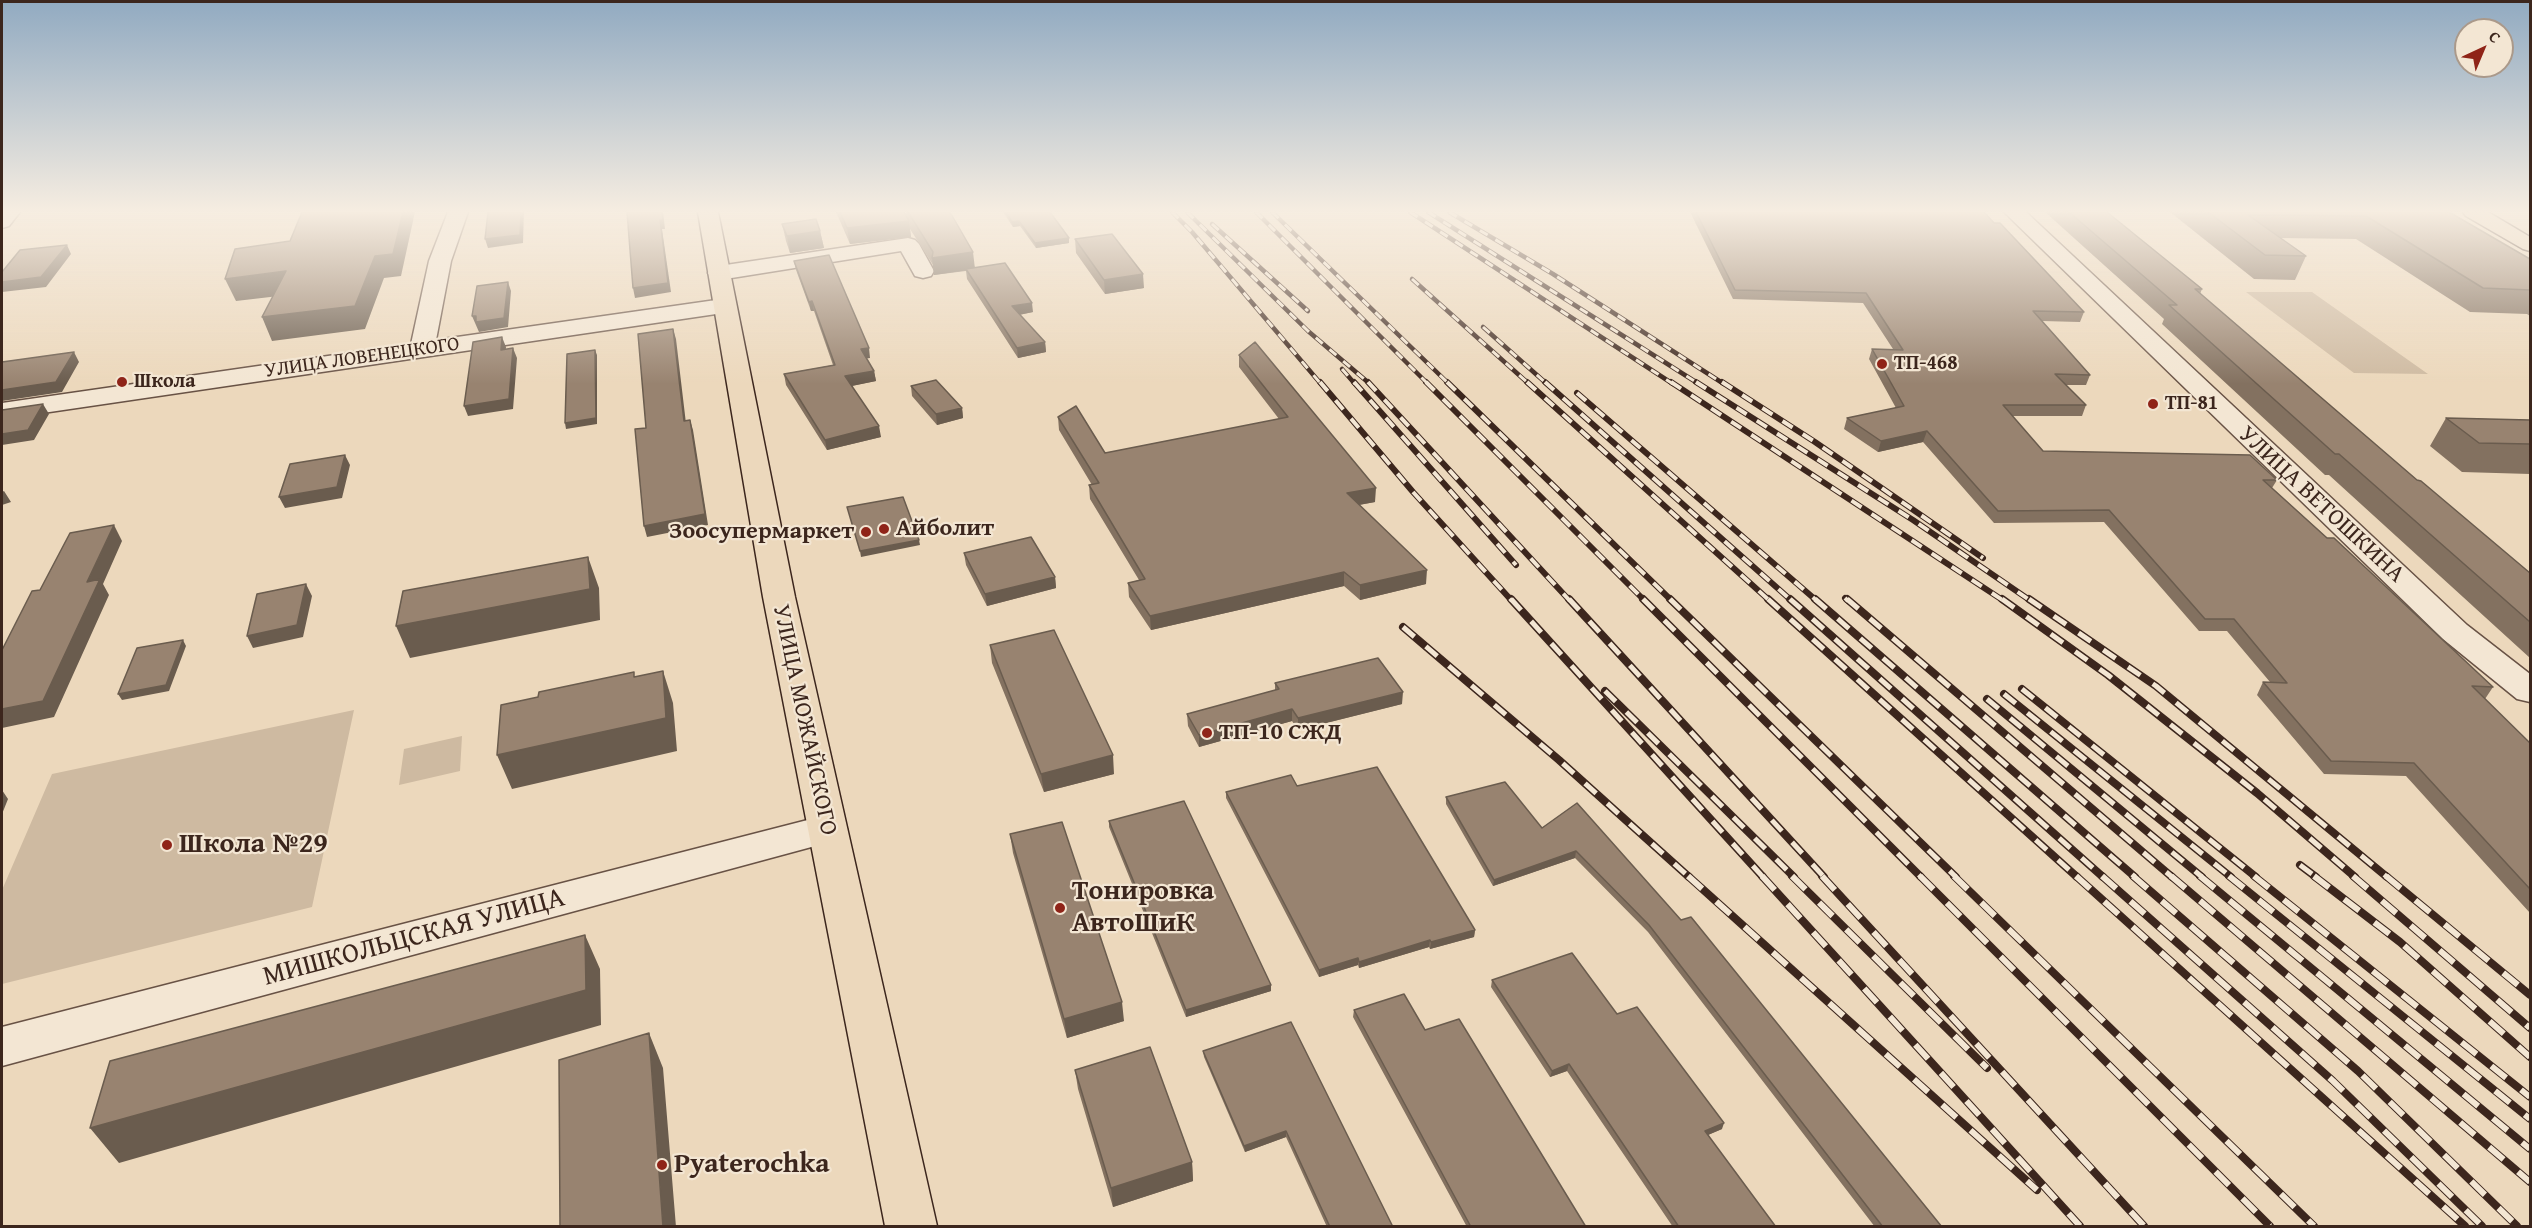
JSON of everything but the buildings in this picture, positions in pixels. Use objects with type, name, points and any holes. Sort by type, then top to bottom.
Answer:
[{"type":"main road","name":"УЛИЦА МОЖАЙСКОГО","points":[[718,269],[779,597],[911,1227]]},
{"type":"street","points":[[422,350],[438,269]]},
{"type":"street","name":"УЛИЦА ЛОВЕНЕЦКОГО","points":[[2,411],[422,350],[721,290],[805,269]]},
{"type":"street","name":"УЛИЦА ВЕТОШКИНА","points":[[2074,269],[2455,632],[2530,691]]},
{"type":"street","name":"МИШКОЛЬЦСКАЯ УЛИЦА","points":[[2,1047],[827,829]]},
{"type":"shaded area","points":[[2246,292],[2312,292],[2428,374],[2354,373]]},
{"type":"shaded area","name":"Школа №29","points":[[354,710],[312,907],[2,984],[2,890],[52,774]]},
{"type":"shaded area","points":[[462,736],[460,771],[399,785],[404,749]]},
{"type":"railway","points":[[1224,269],[1321,384]]},
{"type":"railway","points":[[1245,269],[1308,331],[1369,383]]},
{"type":"railway","points":[[1262,269],[1308,311]]},
{"type":"railway","points":[[1313,269],[2270,1226]]},
{"type":"railway","points":[[1331,269],[1449,384]]},
{"type":"railway","points":[[1498,269],[1673,384]]},
{"type":"railway","points":[[1518,269],[1699,384]]},
{"type":"railway","points":[[1545,269],[1724,384]]},
{"type":"railway","points":[[1412,279],[1529,384]]},
{"type":"railway","points":[[1483,327],[1547,384]]},
{"type":"railway","points":[[1342,369],[1355,384]]},
{"type":"railway","points":[[1320,382],[1413,492],[1512,601]]},
{"type":"railway","points":[[1354,382],[1516,565]]},
{"type":"railway","points":[[1447,382],[1672,601]]},
{"type":"railway","points":[[1527,382],[1770,601]]},
{"type":"railway","points":[[1545,382],[1792,601]]},
{"type":"railway","points":[[1671,382],[2004,601]]},
{"type":"railway","points":[[1696,382],[1913,520],[2031,601]]},
{"type":"railway","points":[[1722,382],[1815,442],[1983,558]]},
{"type":"railway","points":[[1369,383],[1570,601]]},
{"type":"railway","points":[[1577,393],[1817,601]]},
{"type":"railway","points":[[1845,598],[1848,601]]},
{"type":"railway","points":[[1511,599],[1763,877]]},
{"type":"railway","points":[[1569,599],[1824,877]]},
{"type":"railway","points":[[1670,599],[1956,877]]},
{"type":"railway","points":[[1768,599],[2077,877]]},
{"type":"railway","points":[[1790,599],[2103,877]]},
{"type":"railway","points":[[1815,599],[2135,877]]},
{"type":"railway","points":[[1847,599],[2172,877]]},
{"type":"railway","points":[[2002,599],[2108,675],[2257,793],[2355,877]]},
{"type":"railway","points":[[2029,599],[2156,686],[2387,877]]},
{"type":"railway","points":[[1403,627],[1559,760],[1689,877]]},
{"type":"railway","points":[[2022,689],[2256,877]]},
{"type":"railway","points":[[1605,691],[1794,877]]},
{"type":"railway","points":[[2004,694],[2231,877]]},
{"type":"railway","points":[[1987,699],[2202,877]]},
{"type":"railway","points":[[2300,865],[2316,877]]},
{"type":"railway","points":[[1688,876],[2037,1190]]},
{"type":"railway","points":[[1762,876],[2080,1226]]},
{"type":"railway","points":[[1792,876],[1987,1068]]},
{"type":"railway","points":[[1822,876],[2144,1226]]},
{"type":"railway","points":[[1954,876],[2314,1226]]},
{"type":"railway","points":[[2076,876],[2465,1226]]},
{"type":"railway","points":[[2102,876],[2333,1081],[2482,1226]]},
{"type":"railway","points":[[2133,876],[2358,1071],[2517,1226]]},
{"type":"railway","points":[[2171,876],[2530,1182]]},
{"type":"railway","points":[[2200,876],[2530,1149]]},
{"type":"railway","points":[[2229,876],[2530,1119]]},
{"type":"railway","points":[[2254,876],[2530,1097]]},
{"type":"railway","points":[[2314,876],[2400,942],[2530,1057]]},
{"type":"railway","points":[[2353,876],[2530,1028]]},
{"type":"railway","points":[[2386,876],[2530,995]]},
{"type":"place","name":"ТП-468","points":[[1882,364]]},
{"type":"place","name":"Школа","points":[[122,382]]},
{"type":"place","name":"ТП-81","points":[[2153,404]]},
{"type":"place","name":"Айболит","points":[[884,529]]},
{"type":"place","name":"Зоосупермаркет","points":[[866,532]]},
{"type":"place","name":"ТП-10 СЖД","points":[[1207,733]]},
{"type":"place","name":"Школа №29","points":[[167,845]]},
{"type":"place","name":"Тонировка АвтоШиК","points":[[1060,908]]},
{"type":"place","name":"Pyaterochka","points":[[662,1165]]}]
